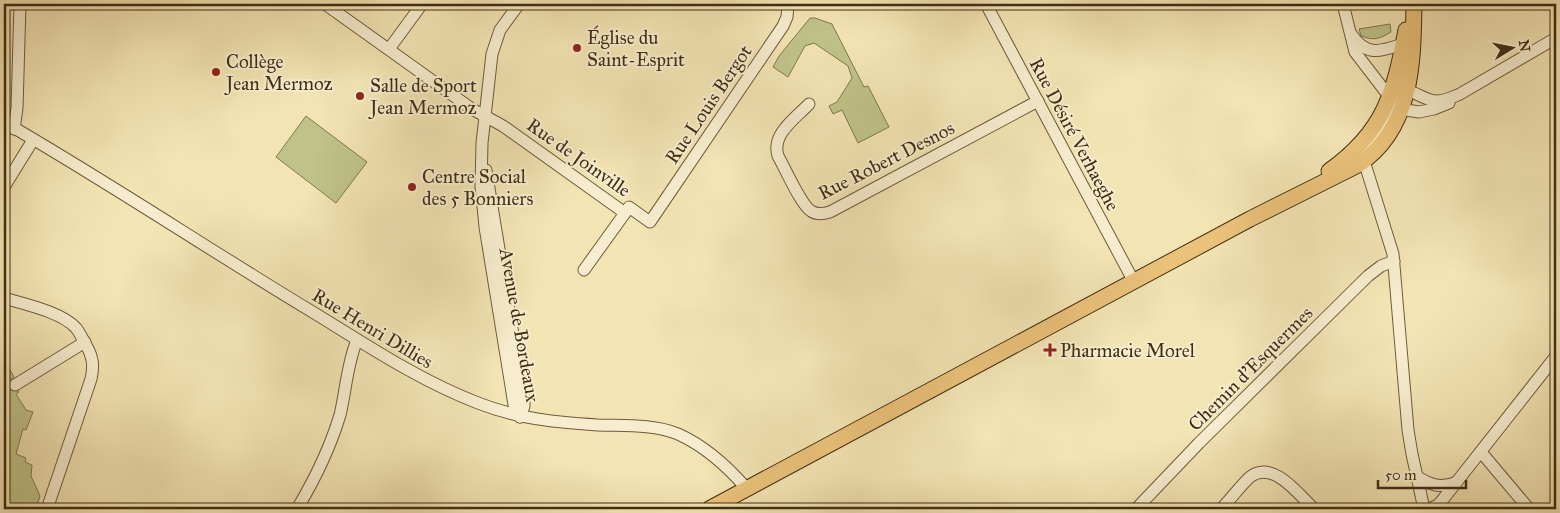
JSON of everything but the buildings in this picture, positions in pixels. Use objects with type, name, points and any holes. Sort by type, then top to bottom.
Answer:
[{"type":"main road","points":[[709,509],[1293,196],[1364,161],[1379,148],[1399,98],[1395,84],[1407,40],[1412,4]]},
{"type":"main road","points":[[1293,196],[1349,156],[1371,133],[1399,98]]},
{"type":"street","points":[[14,128],[17,108],[20,4]]},
{"type":"street","name":"Rue de Joinville","points":[[325,4],[472,109],[504,126],[625,213],[629,207],[650,222]]},
{"type":"street","points":[[389,49],[422,4]]},
{"type":"street","name":"Avenue de Bordeaux","points":[[519,4],[500,30],[493,47],[482,143],[524,401],[520,417]]},
{"type":"street","name":"Rue Louis Bergot","points":[[650,222],[783,26],[787,16],[788,4]]},
{"type":"street","name":"Rue Désiré Verhaeghe","points":[[986,4],[1134,282]]},
{"type":"street","points":[[1342,4],[1355,52],[1412,112],[1427,111],[1449,103],[1460,94]]},
{"type":"street","points":[[1349,29],[1358,43],[1370,50],[1382,51],[1407,40]]},
{"type":"street","points":[[1399,98],[1422,97],[1438,101],[1448,100],[1556,38]]},
{"type":"street","name":"Rue Robert Desnos","points":[[809,104],[782,131],[776,148],[778,156],[804,204],[810,211],[822,214],[830,212],[1038,101]]},
{"type":"street","name":"Rue Henri Dillies","points":[[4,122],[156,214],[357,340],[440,388],[487,407],[520,417],[544,421],[650,428],[673,432],[706,450],[729,469],[747,489]]},
{"type":"street","points":[[4,187],[33,140]]},
{"type":"street","points":[[1349,156],[1356,156],[1364,161],[1392,248],[1407,415],[1416,476],[1424,509]]},
{"type":"street","points":[[584,270],[625,213]]},
{"type":"street","name":"Chemin d'Esquermes","points":[[1136,509],[1199,443],[1368,276],[1381,266],[1394,261]]},
{"type":"street","points":[[4,298],[61,317],[76,328],[85,342],[93,361],[93,369],[47,509]]},
{"type":"street","points":[[298,509],[316,477],[333,435],[357,340]]},
{"type":"street","points":[[15,385],[85,342]]},
{"type":"street","points":[[1429,509],[1438,505],[1482,452],[1556,356]]},
{"type":"street","points":[[1482,452],[1529,509]]},
{"type":"street","points":[[1222,509],[1250,477],[1266,472],[1277,475],[1314,509]]},
{"type":"street","points":[[1416,476],[1426,483],[1442,486],[1457,482]]},
{"type":"green space","points":[[810,18],[832,24],[864,87],[868,86],[889,127],[858,143],[842,110],[833,114],[829,106],[837,102],[852,78],[848,66],[814,43],[805,46],[788,77],[773,67],[779,56]]},
{"type":"green space","points":[[1390,24],[1391,32],[1376,38],[1361,36],[1359,29]]},
{"type":"green space","points":[[306,116],[367,162],[336,203],[276,157]]},
{"type":"green space","points":[[4,359],[14,377],[11,379],[19,392],[16,394],[26,410],[33,412],[26,430],[23,429],[16,454],[26,458],[25,462],[32,465],[31,476],[40,496],[36,509],[4,509]]},
{"type":"place","name":"Église du Saint-Esprit","points":[[577,48]]},
{"type":"place","name":"Collège Jean Mermoz","points":[[216,72]]},
{"type":"place","name":"Salle de Sport Jean Mermoz","points":[[360,96]]},
{"type":"place","name":"Centre Social des 5 Bonniers","points":[[412,187]]},
{"type":"place","name":"Pharmacie Morel","points":[[1050,350]]}]
